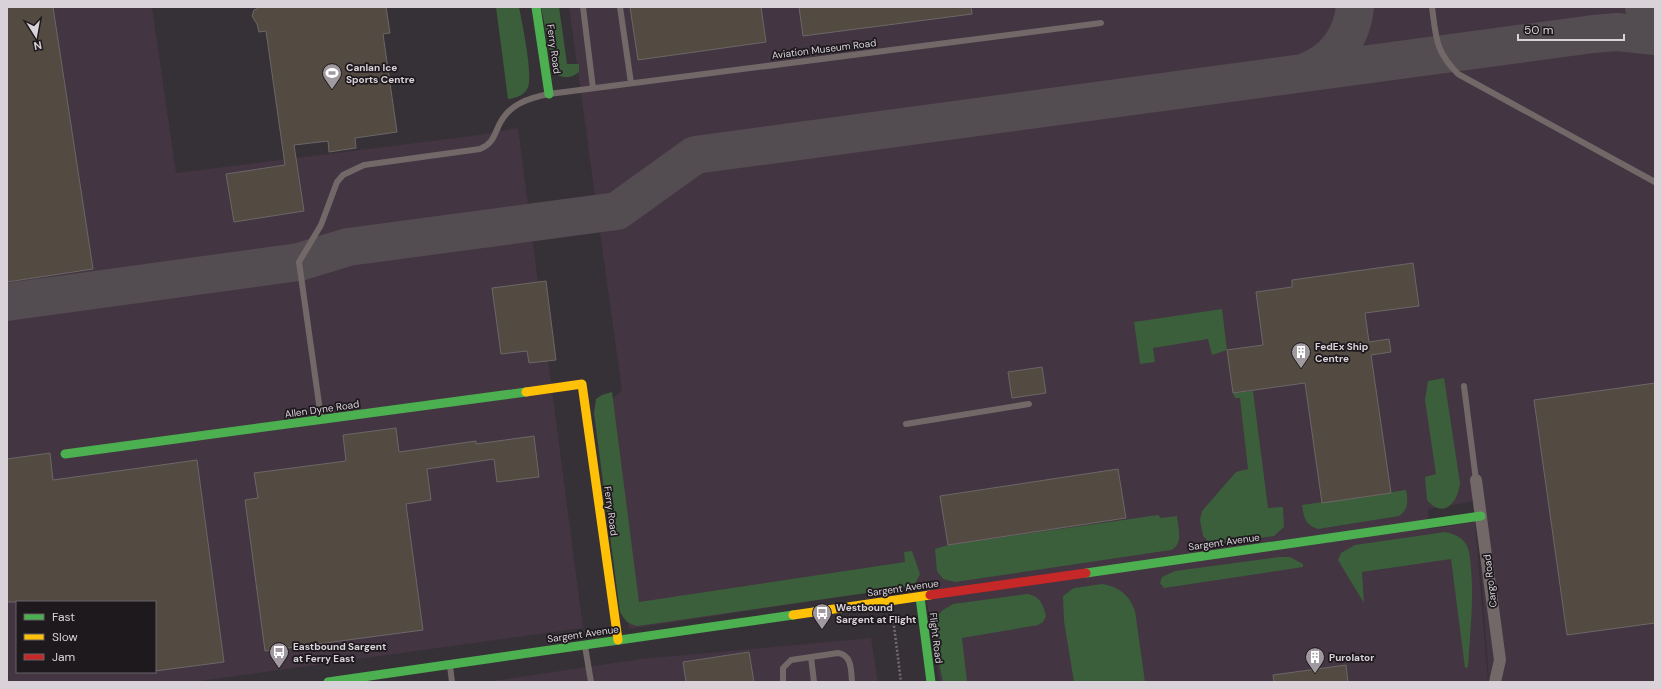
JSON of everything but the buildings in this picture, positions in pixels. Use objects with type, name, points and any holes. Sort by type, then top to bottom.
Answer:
[{"type":"street","name":"Ferry Road","points":[[536,7],[549,94]]},
{"type":"street","name":"Ferry Road","points":[[582,384],[618,640]]},
{"type":"street","name":"Allen Dyne Road","points":[[65,454],[582,384]]},
{"type":"street","name":"Cargo Road","points":[[1476,480],[1500,660],[1495,682]]},
{"type":"street","name":"Sargent Avenue","points":[[328,682],[397,675],[450,664],[1482,516]]},
{"type":"street","name":"Flight Road","points":[[920,597],[931,682]]},
{"type":"lane","points":[[583,7],[593,88]]},
{"type":"lane","points":[[620,7],[631,83]]},
{"type":"lane","points":[[1432,7],[1440,51],[1446,62],[1458,74],[1655,182]]},
{"type":"lane","name":"Aviation Museum Road","points":[[321,420],[299,262],[321,225],[338,182],[343,175],[364,165],[480,149],[487,146],[493,139],[505,116],[511,109],[528,98],[631,83],[1101,23]]},
{"type":"lane","points":[[1464,386],[1476,480]]},
{"type":"lane","points":[[906,424],[1029,404]]},
{"type":"lane","points":[[585,645],[591,682]]},
{"type":"lane","points":[[783,682],[782,672],[787,663],[791,660],[843,654],[850,663],[852,682]]},
{"type":"lane","points":[[811,657],[814,682]]},
{"type":"lane","points":[[450,664],[452,682]]},
{"type":"path","points":[[893,618],[901,682]]},
{"type":"shaded area","points":[[7,7],[152,7],[176,173],[479,135],[518,128],[583,628],[192,682],[7,682]]},
{"type":"shaded area","points":[[569,7],[1655,7],[1655,682],[1489,682],[1476,501],[1428,509],[1429,529],[1475,522],[1488,682],[940,682],[924,584],[629,629],[596,429],[598,409],[622,391]]},
{"type":"shaded area","points":[[871,638],[878,682],[486,682],[641,659]]},
{"type":"green space","points":[[496,7],[519,7],[528,60],[529,80],[527,90],[523,94],[511,99],[508,99]]},
{"type":"green space","points":[[541,7],[559,7],[567,64],[579,64],[579,72],[573,76],[564,77],[555,74]]},
{"type":"green space","points":[[1222,309],[1227,350],[1212,355],[1208,339],[1153,348],[1155,362],[1140,364],[1134,322]]},
{"type":"green space","points":[[1444,378],[1460,483],[1459,490],[1453,502],[1449,506],[1439,508],[1433,506],[1427,500],[1425,477],[1436,474],[1425,400],[1428,381]]},
{"type":"green space","points":[[1253,391],[1268,508],[1283,507],[1284,527],[1274,536],[1217,544],[1210,543],[1203,536],[1200,520],[1202,511],[1236,472],[1248,469],[1240,398],[1235,398],[1233,393]]},
{"type":"green space","points":[[612,392],[639,602],[905,562],[904,552],[912,551],[920,574],[915,584],[908,587],[638,626],[629,623],[620,612],[594,413],[596,399],[602,395]]},
{"type":"green space","points":[[1406,490],[1406,508],[1405,511],[1399,516],[1318,529],[1310,525],[1306,520],[1302,505]]},
{"type":"green space","points":[[1158,515],[1161,518],[1177,516],[1179,540],[1178,544],[1171,550],[955,582],[943,579],[937,571],[935,549],[948,545]]},
{"type":"green space","points":[[1445,532],[1455,535],[1463,540],[1468,548],[1470,557],[1472,580],[1471,617],[1468,667],[1465,668],[1451,559],[1362,572],[1364,603],[1338,560],[1341,553],[1355,545]]},
{"type":"green space","points":[[1279,557],[1290,557],[1303,564],[1303,567],[1164,588],[1160,583],[1162,577],[1175,571]]},
{"type":"green space","points":[[1102,584],[1123,592],[1133,605],[1145,682],[1074,682],[1064,621],[1063,596],[1074,588]]},
{"type":"green space","points":[[1027,594],[1038,599],[1042,604],[1046,616],[1043,622],[1038,625],[962,638],[967,682],[943,682],[935,630],[938,616],[941,612],[953,604]]},
{"type":"taxiway","points":[[1305,72],[1325,62],[1340,47],[1350,28],[1355,7]]},
{"type":"taxiway","points":[[1644,7],[1655,15]]},
{"type":"taxiway","points":[[7,302],[299,262],[348,247],[617,211],[695,155],[1593,34],[1617,32],[1655,36]]},
{"type":"traffic: fast","points":[[536,7],[549,94]]},
{"type":"traffic: fast","points":[[65,454],[526,392]]},
{"type":"traffic: fast","points":[[1086,573],[1481,516]]},
{"type":"traffic: fast","points":[[920,597],[931,682]]},
{"type":"traffic: fast","points":[[328,682],[793,615]]},
{"type":"traffic: slow","points":[[526,392],[582,384],[618,640]]},
{"type":"traffic: slow","points":[[793,615],[930,595]]},
{"type":"traffic: jam","points":[[930,595],[1086,573]]},
{"type":"place","name":"Canlan Ice Sports Centre","points":[[332,90]]},
{"type":"place","name":"FedEx Ship Centre","points":[[1301,369]]},
{"type":"place","name":"Westbound Sargent at Flight","points":[[822,630]]},
{"type":"place","name":"Eastbound Sargent at Ferry East","points":[[279,669]]},
{"type":"place","name":"Purolator","points":[[1315,674]]}]
